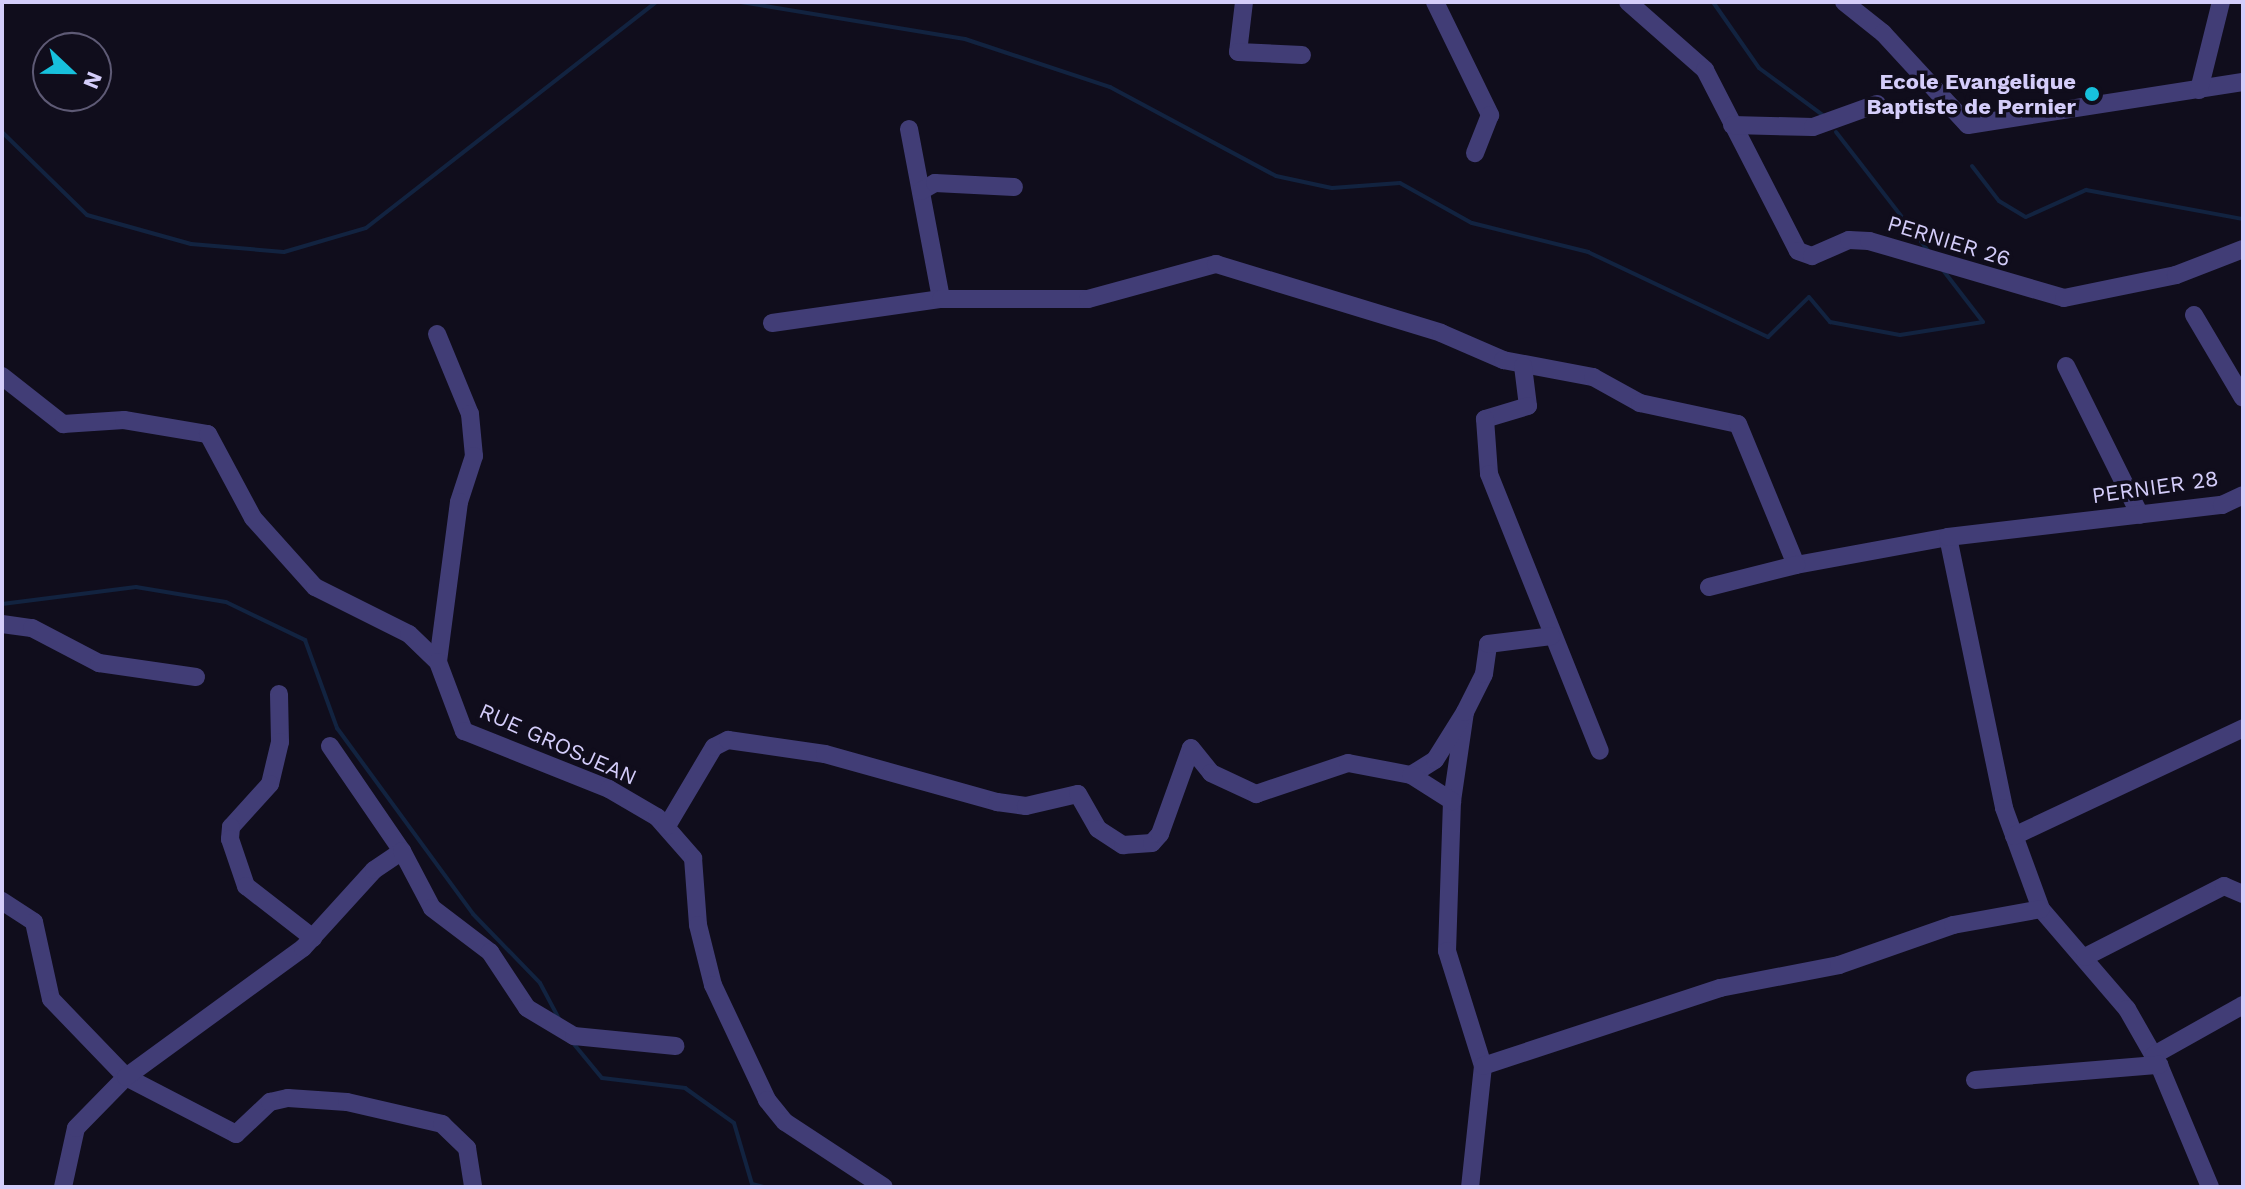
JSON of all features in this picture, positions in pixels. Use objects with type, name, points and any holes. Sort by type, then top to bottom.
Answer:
[{"type":"street","points":[[1244,2],[1238,52],[1302,55]]},
{"type":"street","points":[[1435,2],[1490,115],[1475,153]]},
{"type":"street","name":"PERNIER 26","points":[[1628,2],[1705,70],[1798,251],[1812,256],[1849,240],[1913,254],[2064,298],[2176,275],[2243,249]]},
{"type":"street","points":[[1844,2],[1883,33],[1968,125],[2243,82]]},
{"type":"street","points":[[2199,90],[2221,2]]},
{"type":"street","points":[[1732,125],[1822,126],[1877,104]]},
{"type":"street","points":[[909,129],[941,299]]},
{"type":"street","points":[[921,191],[935,183],[1014,187]]},
{"type":"street","points":[[772,323],[941,299],[1088,299],[1216,264],[1523,366],[1550,365],[1593,377],[1640,403],[1738,424],[1796,565]]},
{"type":"street","points":[[2194,315],[2243,398]]},
{"type":"street","points":[[437,334],[470,414],[474,456],[459,502],[438,662]]},
{"type":"street","points":[[1523,366],[1528,406],[1485,419],[1489,474],[1600,751]]},
{"type":"street","points":[[2066,366],[2140,515]]},
{"type":"street","name":"RUE GROSJEAN","points":[[2,376],[63,424],[124,420],[208,434],[253,518],[315,587],[409,634],[438,662],[464,731],[609,789],[667,826],[693,858],[698,925],[713,985],[767,1100],[785,1122],[884,1187]]},
{"type":"street","name":"PERNIER 28","points":[[1709,587],[1796,565],[1948,537],[2222,505],[2243,495]]},
{"type":"street","points":[[1948,537],[2014,836],[2041,909],[2085,957],[2156,1060],[2182,1135],[2210,1187]]},
{"type":"street","points":[[2,624],[32,628],[99,663],[196,677]]},
{"type":"street","points":[[1411,775],[1435,760],[1465,712],[1484,674],[1488,644],[1552,636]]},
{"type":"street","points":[[279,694],[280,742],[270,784],[231,827],[230,839],[246,886],[313,938]]},
{"type":"street","points":[[1465,712],[1452,801],[1447,951],[1483,1066],[1470,1187]]},
{"type":"street","points":[[2014,836],[2243,728]]},
{"type":"street","points":[[667,826],[714,747],[728,740],[825,754],[997,802],[1026,806],[1078,794],[1098,829],[1123,845],[1152,843],[1160,834],[1191,748],[1235,790],[1256,794],[1348,763],[1411,775],[1452,801]]},
{"type":"street","points":[[330,746],[402,851],[432,908],[490,952],[527,1008],[574,1036],[676,1046]]},
{"type":"street","points":[[63,1187],[76,1128],[126,1077],[313,938],[374,870],[402,851]]},
{"type":"street","points":[[2085,957],[2224,886],[2243,894]]},
{"type":"street","points":[[2,901],[34,922],[51,999],[126,1077],[236,1134],[270,1102],[288,1098],[347,1102],[442,1124],[467,1148],[473,1187]]},
{"type":"street","points":[[1483,1066],[1720,988],[1839,965],[1953,925],[2041,909]]},
{"type":"street","points":[[1975,1080],[2156,1060],[2243,1005]]},
{"type":"waterway","points":[[2,132],[87,215],[191,244],[284,252],[366,228],[656,2]]},
{"type":"waterway","points":[[741,2],[965,39],[1110,87],[1276,176],[1332,188],[1400,183],[1472,223],[1588,252],[1768,337],[1809,297],[1830,322],[1900,335],[1983,322],[1943,270]]},
{"type":"waterway","points":[[1713,2],[1759,68],[1824,116]]},
{"type":"waterway","points":[[1836,132],[1930,253]]},
{"type":"waterway","points":[[1972,166],[1999,201],[2026,217],[2086,190],[2243,219]]},
{"type":"waterway","points":[[2,604],[136,587],[226,602],[305,640],[337,728],[473,914],[540,983],[559,1018]]},
{"type":"waterway","points":[[573,1043],[602,1078],[685,1088],[734,1123],[752,1184],[764,1187]]},
{"type":"place","name":"Ecole Evangelique Baptiste de Pernier","points":[[2092,94]]}]
